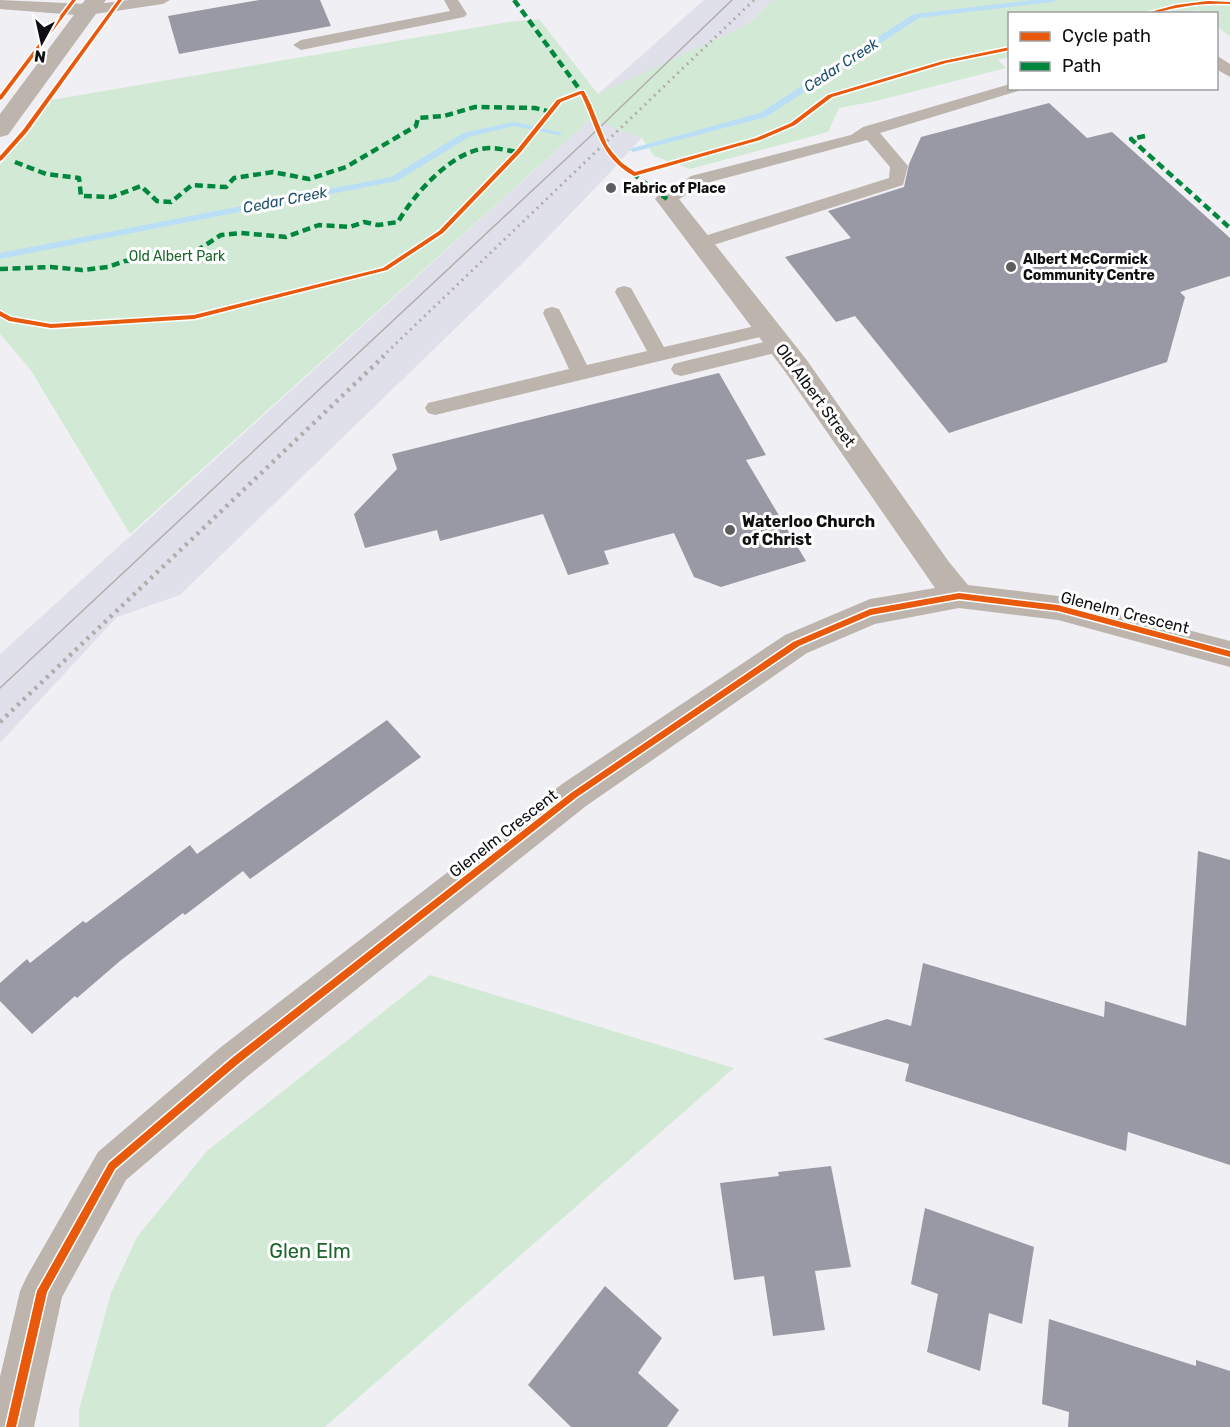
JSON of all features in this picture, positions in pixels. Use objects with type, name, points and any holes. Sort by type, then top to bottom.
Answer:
[{"type":"street","points":[[0,3],[92,5]]},
{"type":"street","points":[[0,130],[92,5]]},
{"type":"street","name":"Old Albert Street","points":[[667,199],[774,337],[959,596]]},
{"type":"street","name":"Glenelm Crescent","points":[[11,1427],[42,1291],[112,1166],[235,1061],[574,795],[796,644],[870,612],[959,596],[1058,608],[1230,654]]},
{"type":"lane","points":[[92,5],[163,0]]},
{"type":"lane","points":[[301,45],[459,14],[451,0]]},
{"type":"lane","points":[[1218,62],[1230,72]]},
{"type":"lane","points":[[667,199],[697,180],[857,139],[869,131],[1008,89]]},
{"type":"lane","points":[[701,243],[897,181],[899,166],[869,131]]},
{"type":"lane","points":[[624,292],[658,354]]},
{"type":"lane","points":[[552,313],[581,373]]},
{"type":"lane","points":[[435,408],[658,354],[774,337]]},
{"type":"lane","points":[[681,369],[774,337]]},
{"type":"shaded area","points":[[704,0],[772,0],[727,44],[604,179],[522,264],[180,595],[117,617],[0,743],[0,654],[591,119],[598,94]]},
{"type":"green space","name":"Old Albert Park","points":[[772,0],[1230,0],[1230,37],[1218,27],[1218,12],[1198,10],[1191,12],[1008,12],[1008,57],[998,60],[1006,68],[876,101],[839,108],[828,132],[690,169],[654,156],[642,138],[591,119],[130,534],[30,369],[0,334],[0,165],[30,130],[51,100],[508,22],[539,19],[598,94],[747,25]]},
{"type":"green space","name":"Glen Elm","points":[[430,975],[734,1068],[325,1427],[79,1427],[79,1410],[111,1293],[137,1237],[207,1151]]},
{"type":"building","points":[[259,0],[320,0],[331,26],[179,54],[168,16]]},
{"type":"building","name":"Albert McCormick Community Centre","points":[[1049,103],[1087,138],[1112,132],[1230,238],[1230,276],[1180,292],[1185,297],[1167,362],[949,433],[855,316],[836,322],[785,257],[851,238],[828,211],[904,187],[909,164],[921,137]]},
{"type":"building","points":[[719,373],[766,455],[746,460],[806,561],[721,587],[694,577],[674,533],[604,551],[609,564],[568,575],[543,514],[440,541],[437,530],[365,548],[354,514],[397,469],[392,454]]},
{"type":"building","points":[[387,720],[421,757],[250,879],[243,871],[185,915],[183,913],[120,961],[77,998],[75,996],[32,1034],[0,1001],[0,983],[27,959],[30,963],[83,921],[86,923],[190,845],[197,854]]},
{"type":"building","points":[[1198,851],[1230,860],[1230,1165],[1128,1132],[1126,1151],[905,1081],[909,1064],[823,1039],[887,1019],[911,1026],[923,963],[1104,1017],[1105,1001],[1186,1026]]},
{"type":"building","points":[[831,1166],[851,1267],[815,1271],[825,1330],[773,1336],[764,1276],[734,1280],[720,1183],[779,1176],[778,1172]]},
{"type":"building","points":[[925,1208],[1034,1247],[1022,1324],[989,1313],[980,1371],[927,1352],[938,1294],[911,1284]]},
{"type":"building","points":[[605,1286],[662,1338],[638,1373],[679,1410],[667,1427],[571,1427],[528,1385]]},
{"type":"building","points":[[1049,1319],[1196,1366],[1196,1360],[1230,1371],[1230,1427],[1068,1427],[1069,1412],[1042,1404]]},
{"type":"waterway","name":"Cedar Creek","points":[[633,149],[763,115],[917,16],[1052,0]]},
{"type":"waterway","name":"Cedar Creek","points":[[0,256],[394,179],[466,135],[514,124],[559,133]]},
{"type":"tram line","points":[[0,688],[597,130],[732,0]]},
{"type":"railway","points":[[382,357],[754,0]]},
{"type":"railway","points":[[0,722],[384,356]]},
{"type":"marked path","points":[[514,0],[583,94]]},
{"type":"marked path","points":[[15,162],[46,174],[79,178],[81,196],[112,197],[141,186],[157,201],[171,202],[192,185],[226,187],[234,178],[273,172],[309,179],[346,167],[416,126],[418,118],[444,116],[475,107],[535,108],[551,112]]},
{"type":"marked path","points":[[1145,136],[1131,139],[1230,228]]},
{"type":"marked path","points":[[0,269],[51,267],[82,270],[108,267],[125,261],[184,259],[221,235],[241,233],[286,237],[319,225],[350,227],[364,222],[378,225],[398,222],[409,203],[439,171],[475,151],[489,148],[518,152]]},
{"type":"marked path","points":[[632,173],[667,199]]},
{"type":"cycle path","points":[[0,98],[74,0]]},
{"type":"cycle path","points":[[0,159],[25,131],[120,0]]},
{"type":"cycle path","points":[[1152,12],[1187,4],[1230,3]]},
{"type":"cycle path","points":[[0,313],[9,319],[51,326],[194,317],[385,269],[441,232],[518,152],[559,101],[582,92],[605,145],[611,154],[634,174],[758,139],[793,124],[830,96],[945,62],[1008,48]]},
{"type":"cycle path","points":[[11,1427],[42,1291],[112,1166],[235,1061],[574,795],[796,644],[870,612],[959,596],[1058,608],[1230,654]]},
{"type":"place","name":"Fabric of Place","points":[[611,188]]},
{"type":"place","name":"Albert McCormick Community Centre","points":[[1011,267]]},
{"type":"place","name":"Waterloo Church of Christ","points":[[730,530]]}]
